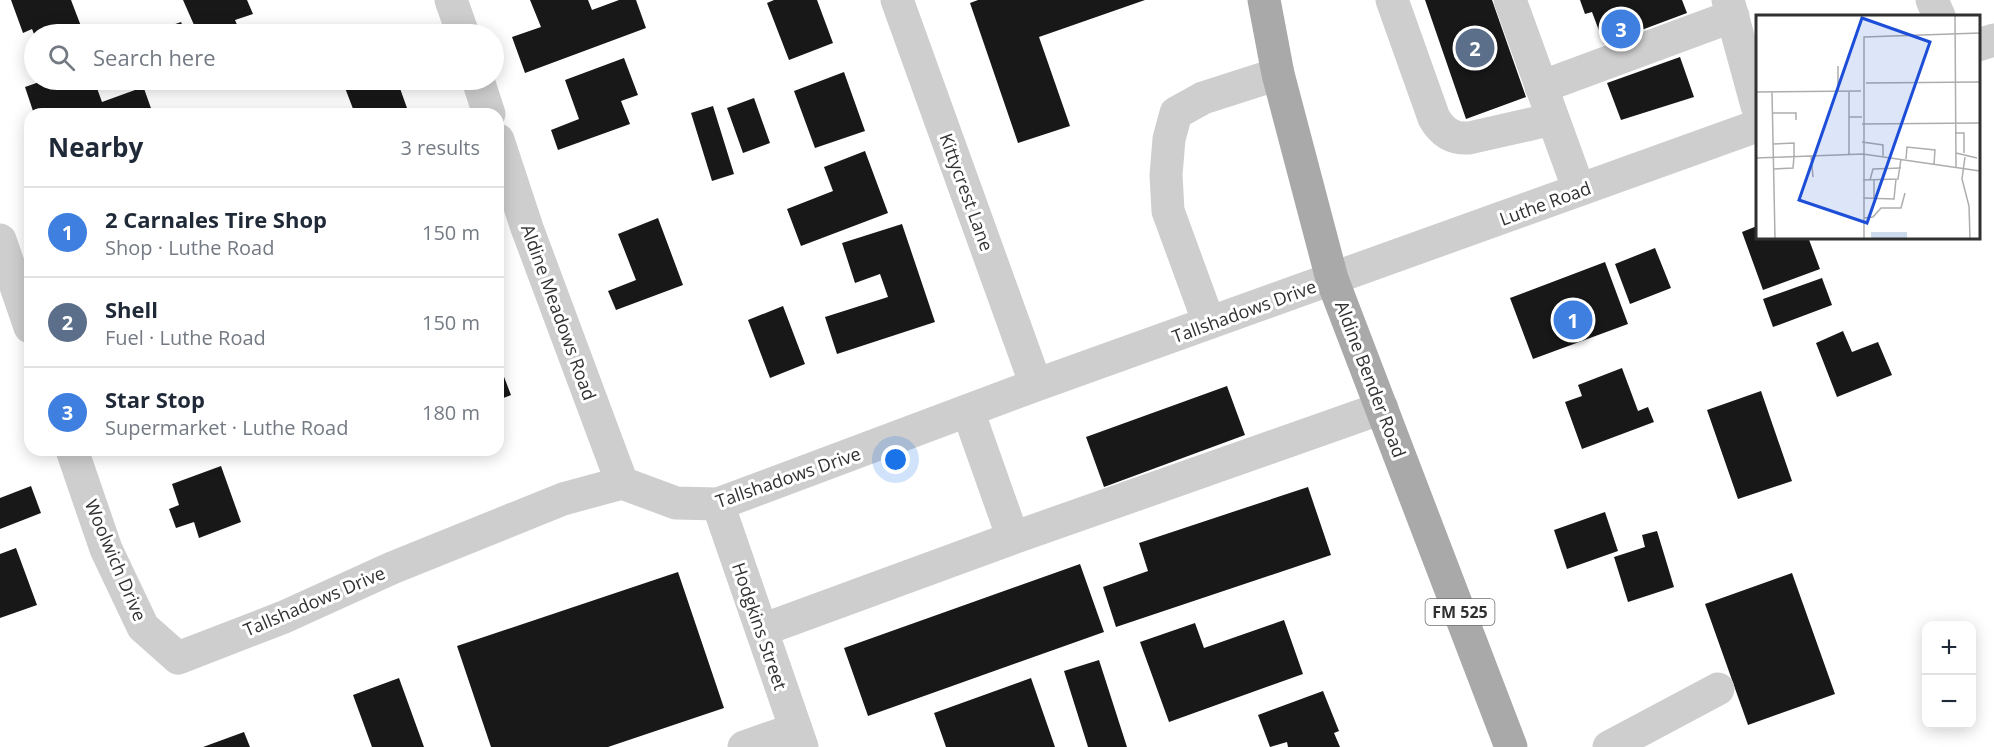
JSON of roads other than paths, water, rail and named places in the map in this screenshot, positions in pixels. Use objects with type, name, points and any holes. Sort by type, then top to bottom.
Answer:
[{"type":"main road","name":"Aldine Bender Road","points":[[1264,0],[1278,74],[1332,279],[1511,747]]},
{"type":"street","points":[[451,0],[459,24]]},
{"type":"street","name":"Kittycrest Lane","points":[[897,0],[1036,385]]},
{"type":"street","points":[[1392,0],[1434,118],[1439,127],[1448,134],[1458,139],[1469,138],[1553,119]]},
{"type":"street","points":[[1510,0],[1578,190]]},
{"type":"street","points":[[1932,0],[1939,15]]},
{"type":"street","points":[[1541,87],[1730,8],[1756,102]]},
{"type":"street","points":[[1979,44],[1994,40]]},
{"type":"street","points":[[1209,323],[1168,211],[1168,148],[1176,113],[1203,98],[1278,74]]},
{"type":"street","points":[[481,90],[487,108]]},
{"type":"street","name":"Luthe Road","points":[[1332,279],[1756,126]]},
{"type":"street","name":"Aldine Meadows Road","points":[[504,158],[527,228],[622,483]]},
{"type":"street","points":[[0,240],[24,310]]},
{"type":"street","name":"Tallshadows Drive","points":[[178,658],[284,617],[392,568],[562,499],[622,483],[676,503],[718,504],[1036,385],[1332,279]]},
{"type":"street","points":[[762,630],[1013,538],[1382,408]]},
{"type":"street","points":[[968,411],[1013,538]]},
{"type":"street","name":"Woolwich Drive","points":[[74,456],[106,549],[142,627],[178,658]]},
{"type":"street","name":"Hodgkins Street","points":[[718,504],[799,738]]},
{"type":"street","points":[[1609,747],[1718,688]]},
{"type":"street","points":[[744,747],[799,738]]},
{"type":"place","name":"Star Stop","points":[[1621,29]]},
{"type":"place","name":"Shell","points":[[1475,48]]},
{"type":"place","name":"2 Carnales Tire Shop","points":[[1573,320]]}]
